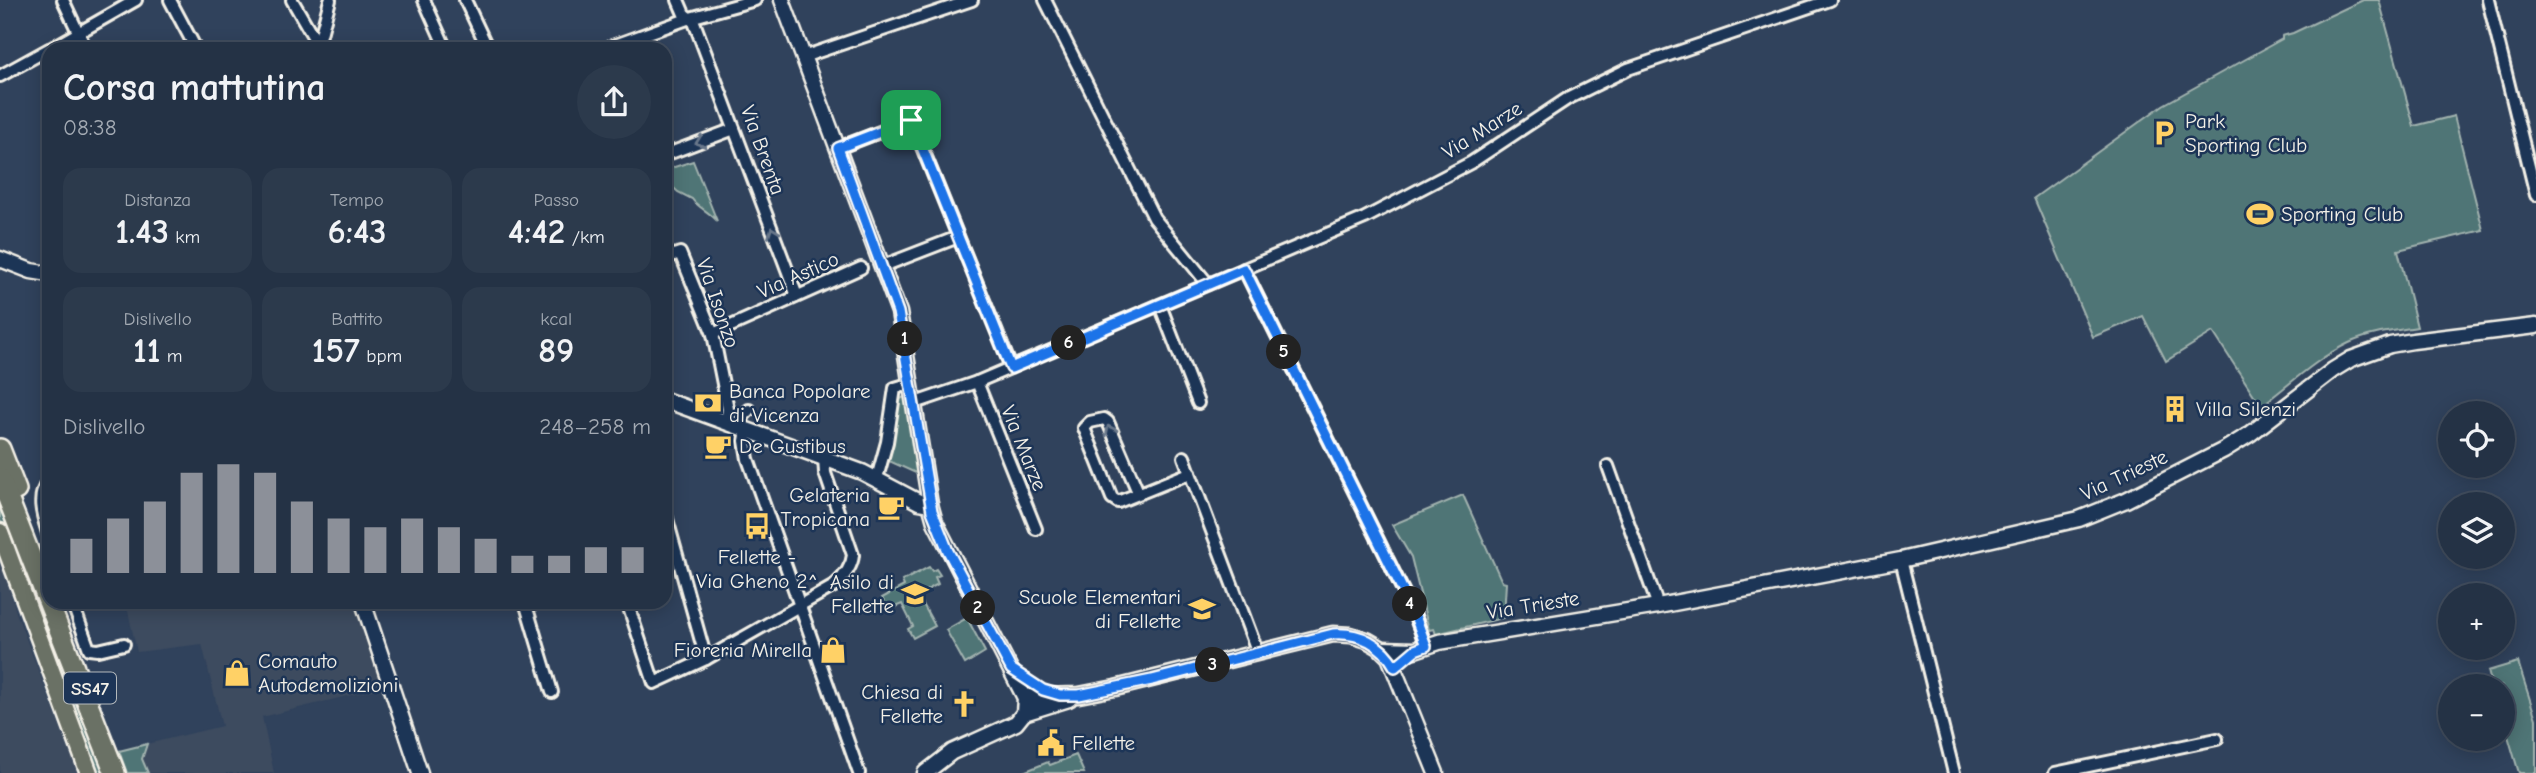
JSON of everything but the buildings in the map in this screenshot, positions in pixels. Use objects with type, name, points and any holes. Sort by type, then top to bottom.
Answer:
[{"type":"highway","points":[[0,449],[42,560]]},
{"type":"highway","name":"SS47","points":[[0,478],[42,586]]},
{"type":"highway","name":"SS47","points":[[51,609],[115,773]]},
{"type":"highway","name":"SS47","points":[[61,609],[123,773]]},
{"type":"main road","points":[[0,532],[89,773]]},
{"type":"street","points":[[63,0],[83,42]]},
{"type":"street","points":[[62,42],[136,0]]},
{"type":"street","points":[[170,0],[192,42]]},
{"type":"street","points":[[292,0],[315,42]]},
{"type":"street","points":[[319,42],[330,0]]},
{"type":"street","points":[[424,0],[443,42]]},
{"type":"street","points":[[466,0],[485,42]]},
{"type":"street","name":"Via Brenta","points":[[678,0],[684,14],[694,22],[797,296]]},
{"type":"street","points":[[623,42],[690,18],[755,0]]},
{"type":"street","points":[[782,0],[898,312],[912,383],[930,504],[944,543],[1011,669],[1024,705],[1016,723],[952,752],[925,773]]},
{"type":"street","points":[[803,57],[972,0]]},
{"type":"street","points":[[1045,0],[1154,218],[1208,284]]},
{"type":"street","name":"Via Marze","points":[[915,404],[1011,368],[1365,218],[1472,162],[1567,99],[1628,69],[1830,0]]},
{"type":"street","points":[[2488,0],[2536,195]]},
{"type":"street","points":[[0,76],[42,53]]},
{"type":"street","points":[[838,148],[911,120],[1011,368]]},
{"type":"street","points":[[672,152],[734,129]]},
{"type":"street","points":[[883,266],[958,237]]},
{"type":"street","name":"Via Isonzo","points":[[672,256],[680,253],[713,334],[727,409],[745,441],[747,459],[859,773]]},
{"type":"street","points":[[0,259],[42,273]]},
{"type":"street","name":"Via Astico","points":[[713,334],[862,268]]},
{"type":"street","points":[[1244,269],[1414,613],[1421,648],[1395,667]]},
{"type":"street","points":[[1160,305],[1198,403]]},
{"type":"street","name":"Via Trieste","points":[[1382,649],[1421,648],[1658,606],[1901,560],[2079,519],[2102,512],[2224,450],[2250,434],[2351,359],[2370,351],[2413,341],[2536,326]]},
{"type":"street","name":"Via Marze","points":[[977,382],[1036,529]]},
{"type":"street","points":[[877,478],[887,442],[895,388],[912,383]]},
{"type":"street","points":[[672,403],[824,457],[877,478],[919,502],[930,504]]},
{"type":"street","points":[[738,427],[749,410]]},
{"type":"street","points":[[1138,492],[1108,422],[1104,419],[1090,422],[1084,428],[1112,498],[1118,502],[1190,473]]},
{"type":"street","points":[[629,609],[654,683],[706,659],[834,586],[852,561],[850,546],[825,473],[824,457]]},
{"type":"street","points":[[1184,457],[1258,653]]},
{"type":"street","points":[[1608,467],[1658,606]]},
{"type":"street","points":[[672,537],[706,659]]},
{"type":"street","points":[[1901,560],[1954,773]]},
{"type":"street","points":[[75,609],[89,649],[98,650],[124,644]]},
{"type":"street","points":[[365,609],[419,773]]},
{"type":"street","points":[[527,609],[552,692]]},
{"type":"street","points":[[1024,705],[1152,680],[1333,634],[1351,635],[1382,649],[1395,667],[1436,773]]},
{"type":"street","points":[[1011,669],[1030,684],[1060,695]]},
{"type":"street","points":[[1024,705],[1060,695],[1079,695]]},
{"type":"street","points":[[2056,773],[2217,739]]},
{"type":"shaded area","points":[[0,556],[17,615],[78,773],[0,773]]},
{"type":"shaded area","points":[[128,609],[358,609],[384,687],[262,717],[274,773],[148,773],[142,760],[147,744],[222,726],[202,644],[137,652]]},
{"type":"green space","name":"Sporting Club","points":[[2363,0],[2379,0],[2414,126],[2454,116],[2483,230],[2398,250],[2417,327],[2374,335],[2337,349],[2261,406],[2213,332],[2166,361],[2143,316],[2093,337],[2034,198],[2163,105],[2282,39],[2282,36]]},
{"type":"green space","points":[[693,161],[717,221],[692,199],[672,186],[672,168]]},
{"type":"green space","points":[[904,397],[918,474],[889,461],[899,400]]},
{"type":"green space","points":[[0,495],[105,773],[94,773],[0,523]]},
{"type":"green space","points":[[1463,495],[1502,582],[1506,583],[1504,615],[1503,618],[1436,634],[1434,629],[1429,630],[1411,557],[1392,525]]},
{"type":"green space","points":[[929,567],[932,571],[936,569],[940,575],[935,577],[938,584],[918,595],[935,626],[913,638],[908,629],[913,626],[902,604],[888,610],[882,598],[904,586],[902,581]]},
{"type":"green space","points":[[967,618],[985,652],[965,664],[946,630]]},
{"type":"green space","points":[[2518,662],[2536,719],[2536,773],[2519,773],[2512,751],[2515,751],[2515,674],[2489,674],[2488,671]]},
{"type":"green space","points":[[147,744],[142,759],[148,773],[127,773],[119,751]]},
{"type":"green space","points":[[1076,755],[1084,773],[1021,773],[1048,762],[1050,765]]},
{"type":"place","name":"Park Sporting Club","points":[[2164,133]]},
{"type":"place","name":"Sporting Club","points":[[2260,214]]},
{"type":"place","name":"Banca Popolare di Vicenza","points":[[708,403]]},
{"type":"place","name":"Villa Silenzi","points":[[2175,409]]},
{"type":"place","name":"De Gustibus","points":[[718,446]]},
{"type":"place","name":"Gelateria Tropicana","points":[[891,507]]},
{"type":"place","name":"Fellette - Via Gheno 2^","points":[[757,526]]},
{"type":"place","name":"Asilo di Fellette","points":[[915,594]]},
{"type":"place","name":"Scuole Elementari di Fellette","points":[[1202,609]]},
{"type":"place","name":"Fioreria Mirella","points":[[833,650]]},
{"type":"place","name":"Comauto Autodemolizioni","points":[[237,673]]},
{"type":"place","name":"Chiesa di Fellette","points":[[964,704]]},
{"type":"place","name":"Fellette","points":[[1051,743]]},
{"type":"route","points":[[911,120],[1011,368],[1244,269],[1414,613],[1426,646],[1402,658],[1395,667],[1380,647],[1367,640],[1351,635],[1333,634],[1152,680],[1079,695],[1060,695],[1043,690],[1030,684],[1011,669],[948,551],[932,511],[898,312],[838,148],[911,120]]}]
